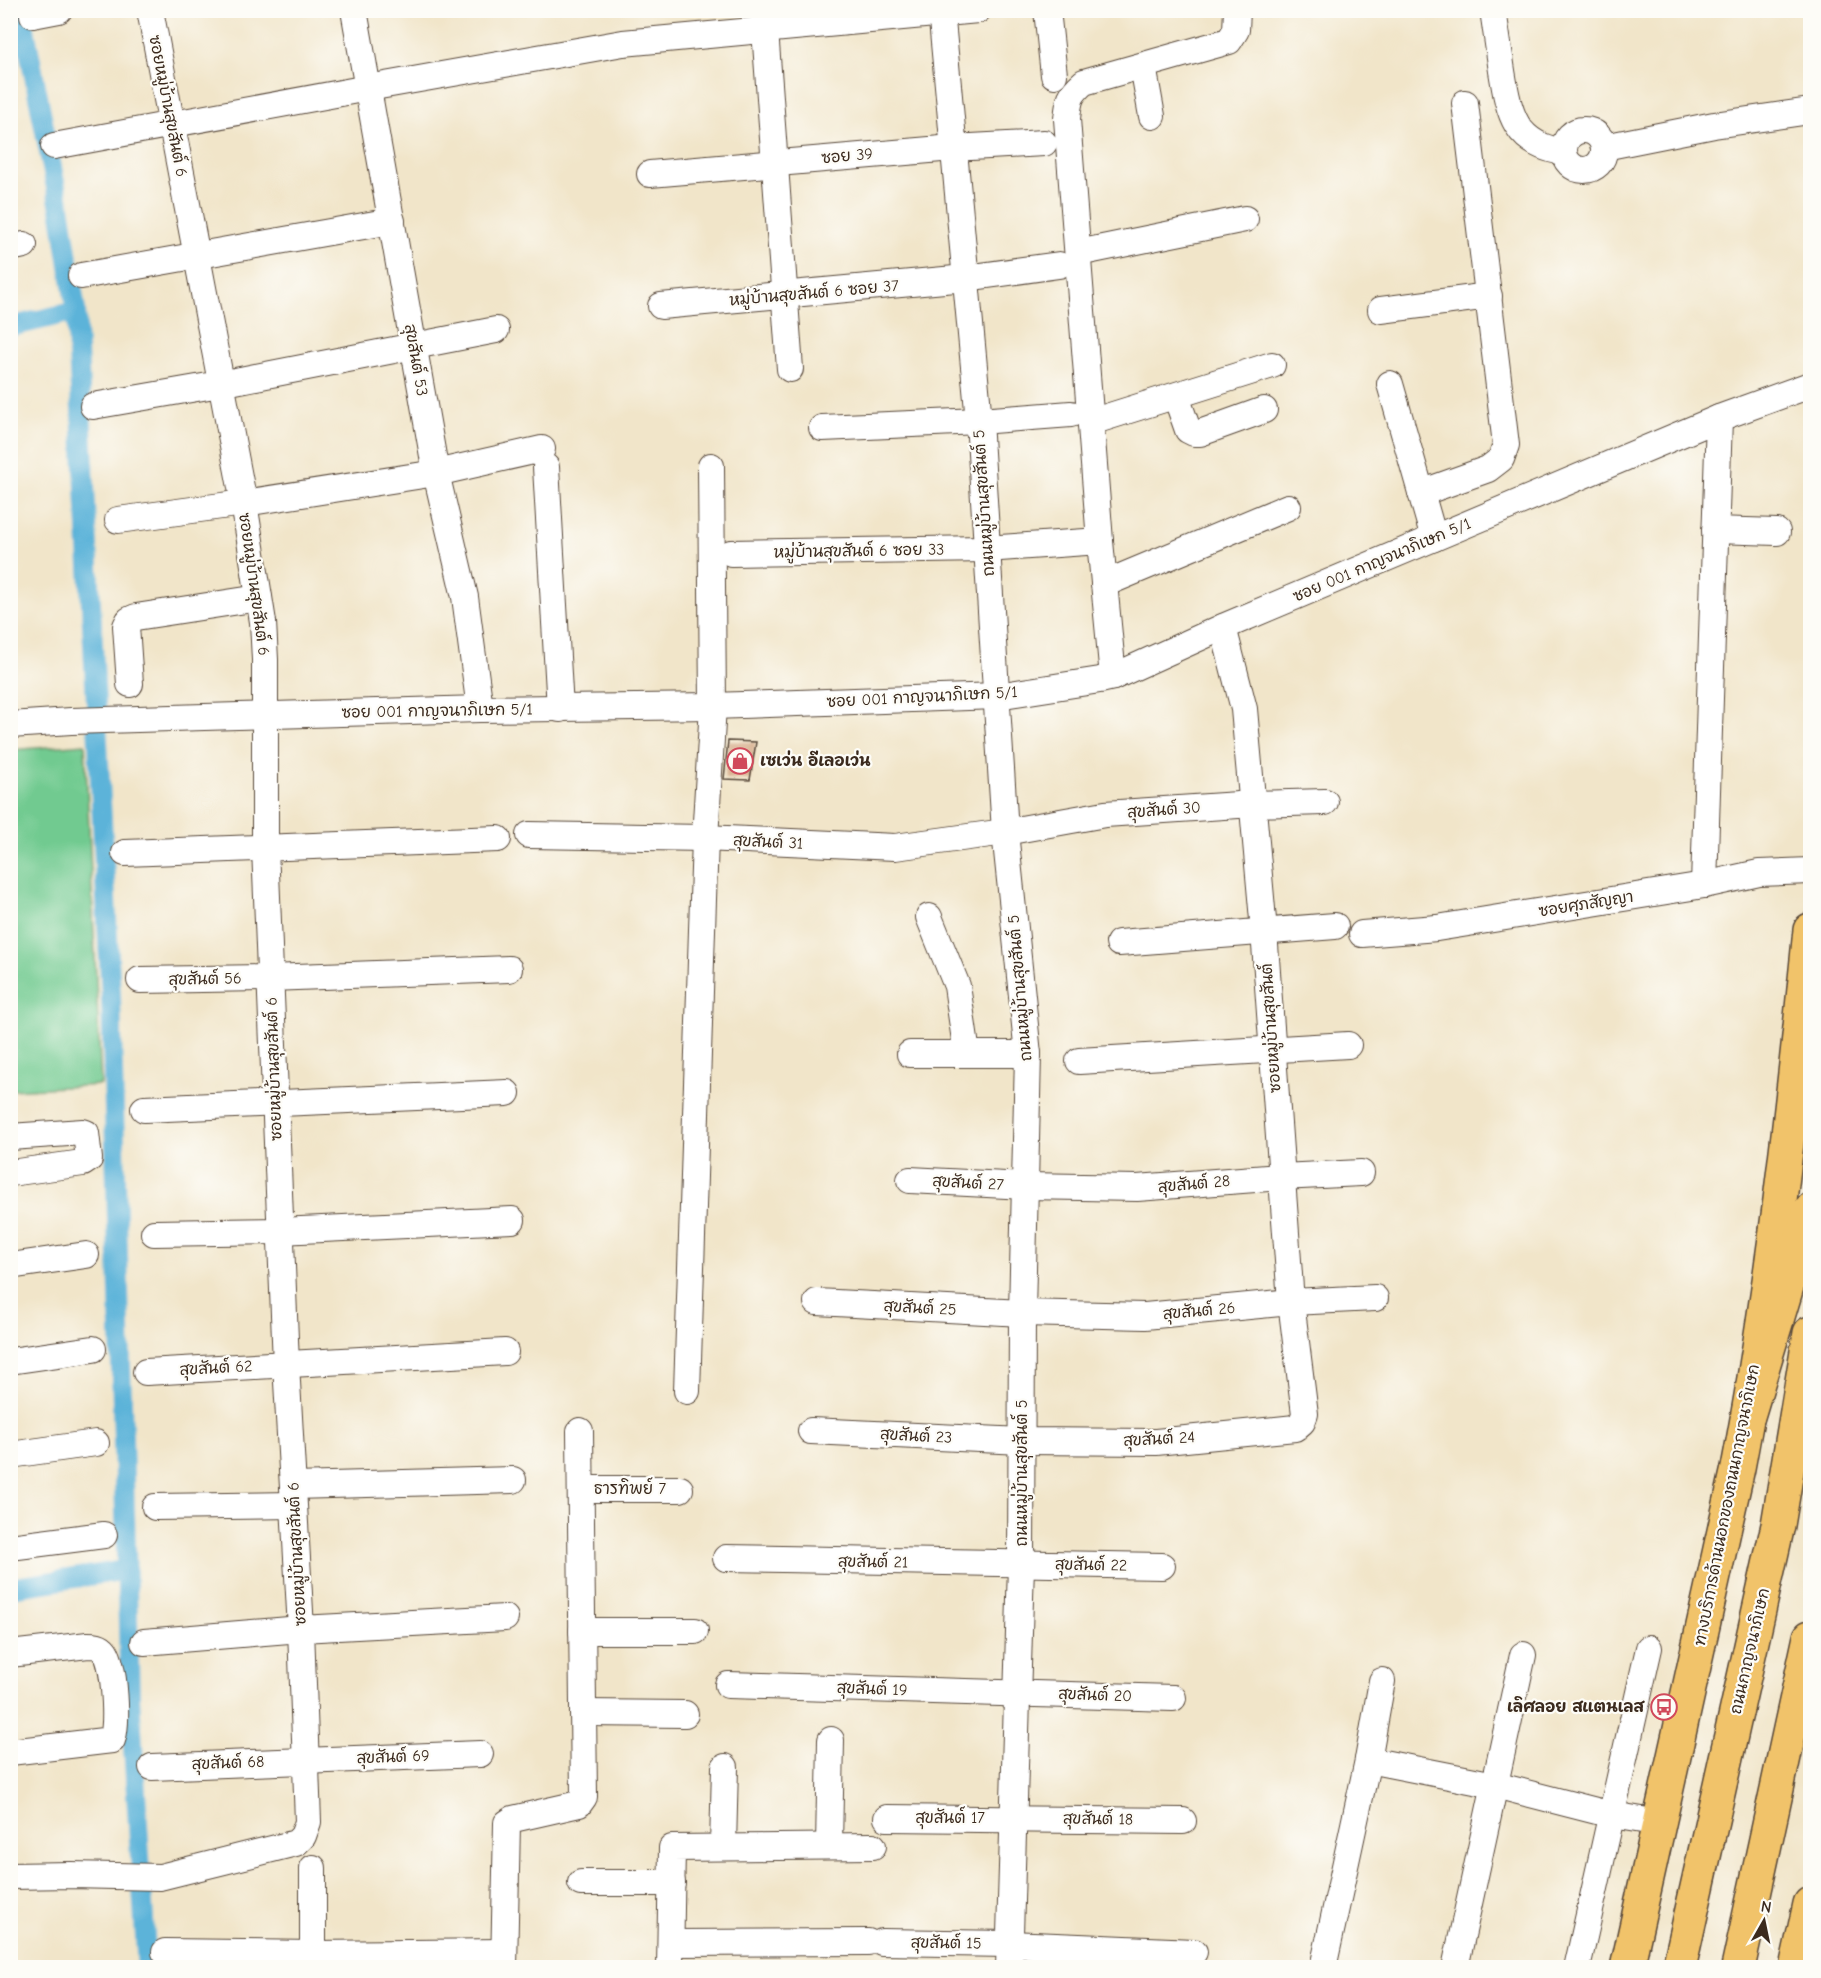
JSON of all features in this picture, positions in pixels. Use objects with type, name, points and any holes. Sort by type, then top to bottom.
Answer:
[{"type":"main road","name":"ทางบริการด้านนอกของถนนกาญจนาภิเษก","points":[[1627,1968],[1748,1416],[1782,1191],[1810,930]]},
{"type":"main road","points":[[1748,1416],[1810,1209]]},
{"type":"main road","name":"ถนนกาญจนาภิเษก","points":[[1679,1968],[1778,1525],[1810,1333]]},
{"type":"main road","points":[[1738,1968],[1810,1637]]},
{"type":"main road","points":[[1796,1968],[1810,1904]]},
{"type":"street","points":[[33,15],[59,10]]},
{"type":"street","name":"ซอยหมู่บ้านสุขสันต์ 6","points":[[10,1876],[160,1877],[297,1843],[303,1836],[308,1822],[301,1629],[280,1231],[265,848],[263,622],[244,503],[150,10]]},
{"type":"street","name":"สุขสันต์ 53","points":[[354,10],[436,473],[465,597],[480,709]]},
{"type":"street","points":[[54,146],[622,43],[978,10]]},
{"type":"street","points":[[1047,10],[1054,75]]},
{"type":"street","points":[[1113,677],[1100,541],[1081,418],[1068,259],[1067,119],[1069,100],[1073,92],[1084,82],[1229,41],[1236,30],[1237,10]]},
{"type":"street","points":[[1493,10],[1506,95],[1512,118],[1520,131],[1534,143],[1551,150],[1564,152],[1567,140],[1572,135],[1586,131],[1597,136],[1604,147],[1714,125],[1810,111]]},
{"type":"street","name":"ถนนหมู่บ้านสุขสันต์ 5","points":[[941,13],[978,421],[1005,832],[1028,1053],[1022,1313],[1021,1565],[1009,1956]]},
{"type":"street","points":[[765,30],[777,162],[790,369]]},
{"type":"street","points":[[1143,66],[1152,116]]},
{"type":"street","points":[[1421,493],[1488,469],[1501,459],[1506,445],[1465,103]]},
{"type":"street","name":"ซอย 39","points":[[650,174],[953,147],[1044,143]]},
{"type":"street","name":"หมู่บ้านสุขสันต์ 6 ซอย 37","points":[[661,306],[966,278],[1068,259],[1245,219]]},
{"type":"street","points":[[81,276],[392,221]]},
{"type":"street","points":[[1381,310],[1489,296]]},
{"type":"street","points":[[93,406],[220,384],[496,330]]},
{"type":"street","points":[[822,428],[1081,418],[1176,396],[1272,366]]},
{"type":"street","points":[[1389,384],[1434,538]]},
{"type":"street","name":"ซอย 001 กาญจนาภิเษก 5/1","points":[[10,725],[71,721],[480,709],[712,706],[997,696],[1113,677],[1223,627],[1719,418],[1810,385]]},
{"type":"street","points":[[1176,396],[1188,430],[1194,433],[1200,433],[1264,410]]},
{"type":"street","points":[[1704,885],[1719,418]]},
{"type":"street","points":[[118,520],[544,458],[560,709]]},
{"type":"street","points":[[687,1391],[705,838],[712,706],[711,466]]},
{"type":"street","points":[[1104,584],[1288,507]]},
{"type":"street","points":[[1715,530],[1777,532]]},
{"type":"street","name":"หมู่บ้านสุขสันต์ 6 ซอย 33","points":[[731,553],[986,549],[1100,541]]},
{"type":"street","points":[[130,684],[126,626],[129,620],[259,598]]},
{"type":"street","name":"ซอยหมู่บ้านสุขสันต์","points":[[1223,627],[1244,709],[1253,804],[1291,1302],[1305,1414],[1302,1422],[1295,1428]]},
{"type":"street","name":"สุขสันต์ 30","points":[[1005,832],[1105,814],[1253,804],[1325,802]]},
{"type":"street","name":"สุขสันต์ 31","points":[[529,835],[705,838],[895,847],[1005,832]]},
{"type":"street","points":[[125,853],[498,838]]},
{"type":"street","name":"ซอยศุภสัญญา","points":[[1362,934],[1437,928],[1704,885],[1759,873],[1810,871]]},
{"type":"street","points":[[929,917],[957,986],[967,1054]]},
{"type":"street","points":[[1119,943],[1335,926]]},
{"type":"street","name":"สุขสันต์ 56","points":[[140,980],[270,978],[509,969]]},
{"type":"street","points":[[1079,1061],[1348,1046]]},
{"type":"street","points":[[910,1054],[1028,1053]]},
{"type":"street","points":[[144,1109],[507,1093]]},
{"type":"street","points":[[10,1137],[83,1132],[86,1133],[89,1159],[83,1163],[10,1173]]},
{"type":"street","name":"สุขสันต์ 28","points":[[1026,1186],[1137,1188],[1361,1173]]},
{"type":"street","name":"สุขสันต์ 27","points":[[910,1180],[1026,1186]]},
{"type":"street","points":[[154,1233],[280,1231],[512,1220]]},
{"type":"street","points":[[10,1266],[86,1255]]},
{"type":"street","name":"สุขสันต์ 26","points":[[1022,1313],[1145,1316],[1291,1302],[1375,1298]]},
{"type":"street","name":"สุขสันต์ 25","points":[[817,1302],[1022,1313]]},
{"type":"street","points":[[10,1361],[93,1349]]},
{"type":"street","name":"สุขสันต์ 62","points":[[146,1372],[505,1352]]},
{"type":"street","name":"สุขสันต์ 24","points":[[1022,1441],[1156,1442],[1295,1428]]},
{"type":"street","points":[[165,1952],[504,1960],[507,1823],[513,1819],[582,1802],[584,1797],[580,1431]]},
{"type":"street","name":"สุขสันต์ 23","points":[[811,1431],[1022,1441]]},
{"type":"street","points":[[10,1455],[96,1443]]},
{"type":"street","points":[[155,1507],[513,1480]]},
{"type":"street","name":"ธารทิพย์ 7","points":[[581,1489],[680,1490]]},
{"type":"street","points":[[10,1547],[104,1535]]},
{"type":"street","name":"สุขสันต์ 21","points":[[726,1558],[1021,1565]]},
{"type":"street","name":"สุขสันต์ 22","points":[[1021,1565],[1162,1566]]},
{"type":"street","points":[[144,1642],[301,1629],[505,1618]]},
{"type":"street","points":[[582,1630],[695,1631]]},
{"type":"street","points":[[10,1654],[96,1644],[104,1649],[110,1662],[116,1719],[112,1740],[10,1752]]},
{"type":"street","points":[[1577,1968],[1649,1648]]},
{"type":"street","points":[[1455,1968],[1523,1655]]},
{"type":"street","points":[[1323,1968],[1368,1760],[1382,1681]]},
{"type":"street","name":"สุขสันต์ 19","points":[[728,1684],[1017,1693]]},
{"type":"street","name":"สุขสันต์ 20","points":[[1017,1693],[1173,1698]]},
{"type":"street","points":[[583,1713],[685,1714]]},
{"type":"street","points":[[830,1846],[831,1740]]},
{"type":"street","name":"สุขสันต์ 69","points":[[305,1760],[480,1754]]},
{"type":"street","name":"สุขสันต์ 68","points":[[152,1767],[305,1760]]},
{"type":"street","points":[[1368,1760],[1495,1785],[1611,1815],[1660,1823]]},
{"type":"street","points":[[723,1847],[725,1767]]},
{"type":"street","name":"สุขสันต์ 17","points":[[887,1818],[1012,1818]]},
{"type":"street","name":"สุขสันต์ 18","points":[[1012,1818],[1183,1821]]},
{"type":"street","points":[[670,1955],[672,1848],[873,1846]]},
{"type":"street","points":[[313,1868],[313,1954]]},
{"type":"street","points":[[581,1883],[672,1883]]},
{"type":"street","name":"สุขสันต์ 15","points":[[670,1955],[875,1942],[1009,1956],[1194,1952]]},
{"type":"green space","points":[[85,744],[101,1085],[11,1090],[11,750]]},
{"type":"building","name":"เซเว่น อีเลอเว่น","points":[[728,741],[756,742],[750,780],[724,779]]},
{"type":"waterway","points":[[21,10],[61,213],[76,311],[111,997],[130,1698],[147,1968]]},
{"type":"waterway","points":[[10,327],[76,311]]},
{"type":"waterway","points":[[10,1588],[126,1570]]},
{"type":"place","name":"เซเว่น อีเลอเว่น","points":[[740,761]]},
{"type":"place","name":"เลิศลอย สแตนเลส","points":[[1664,1707]]}]
